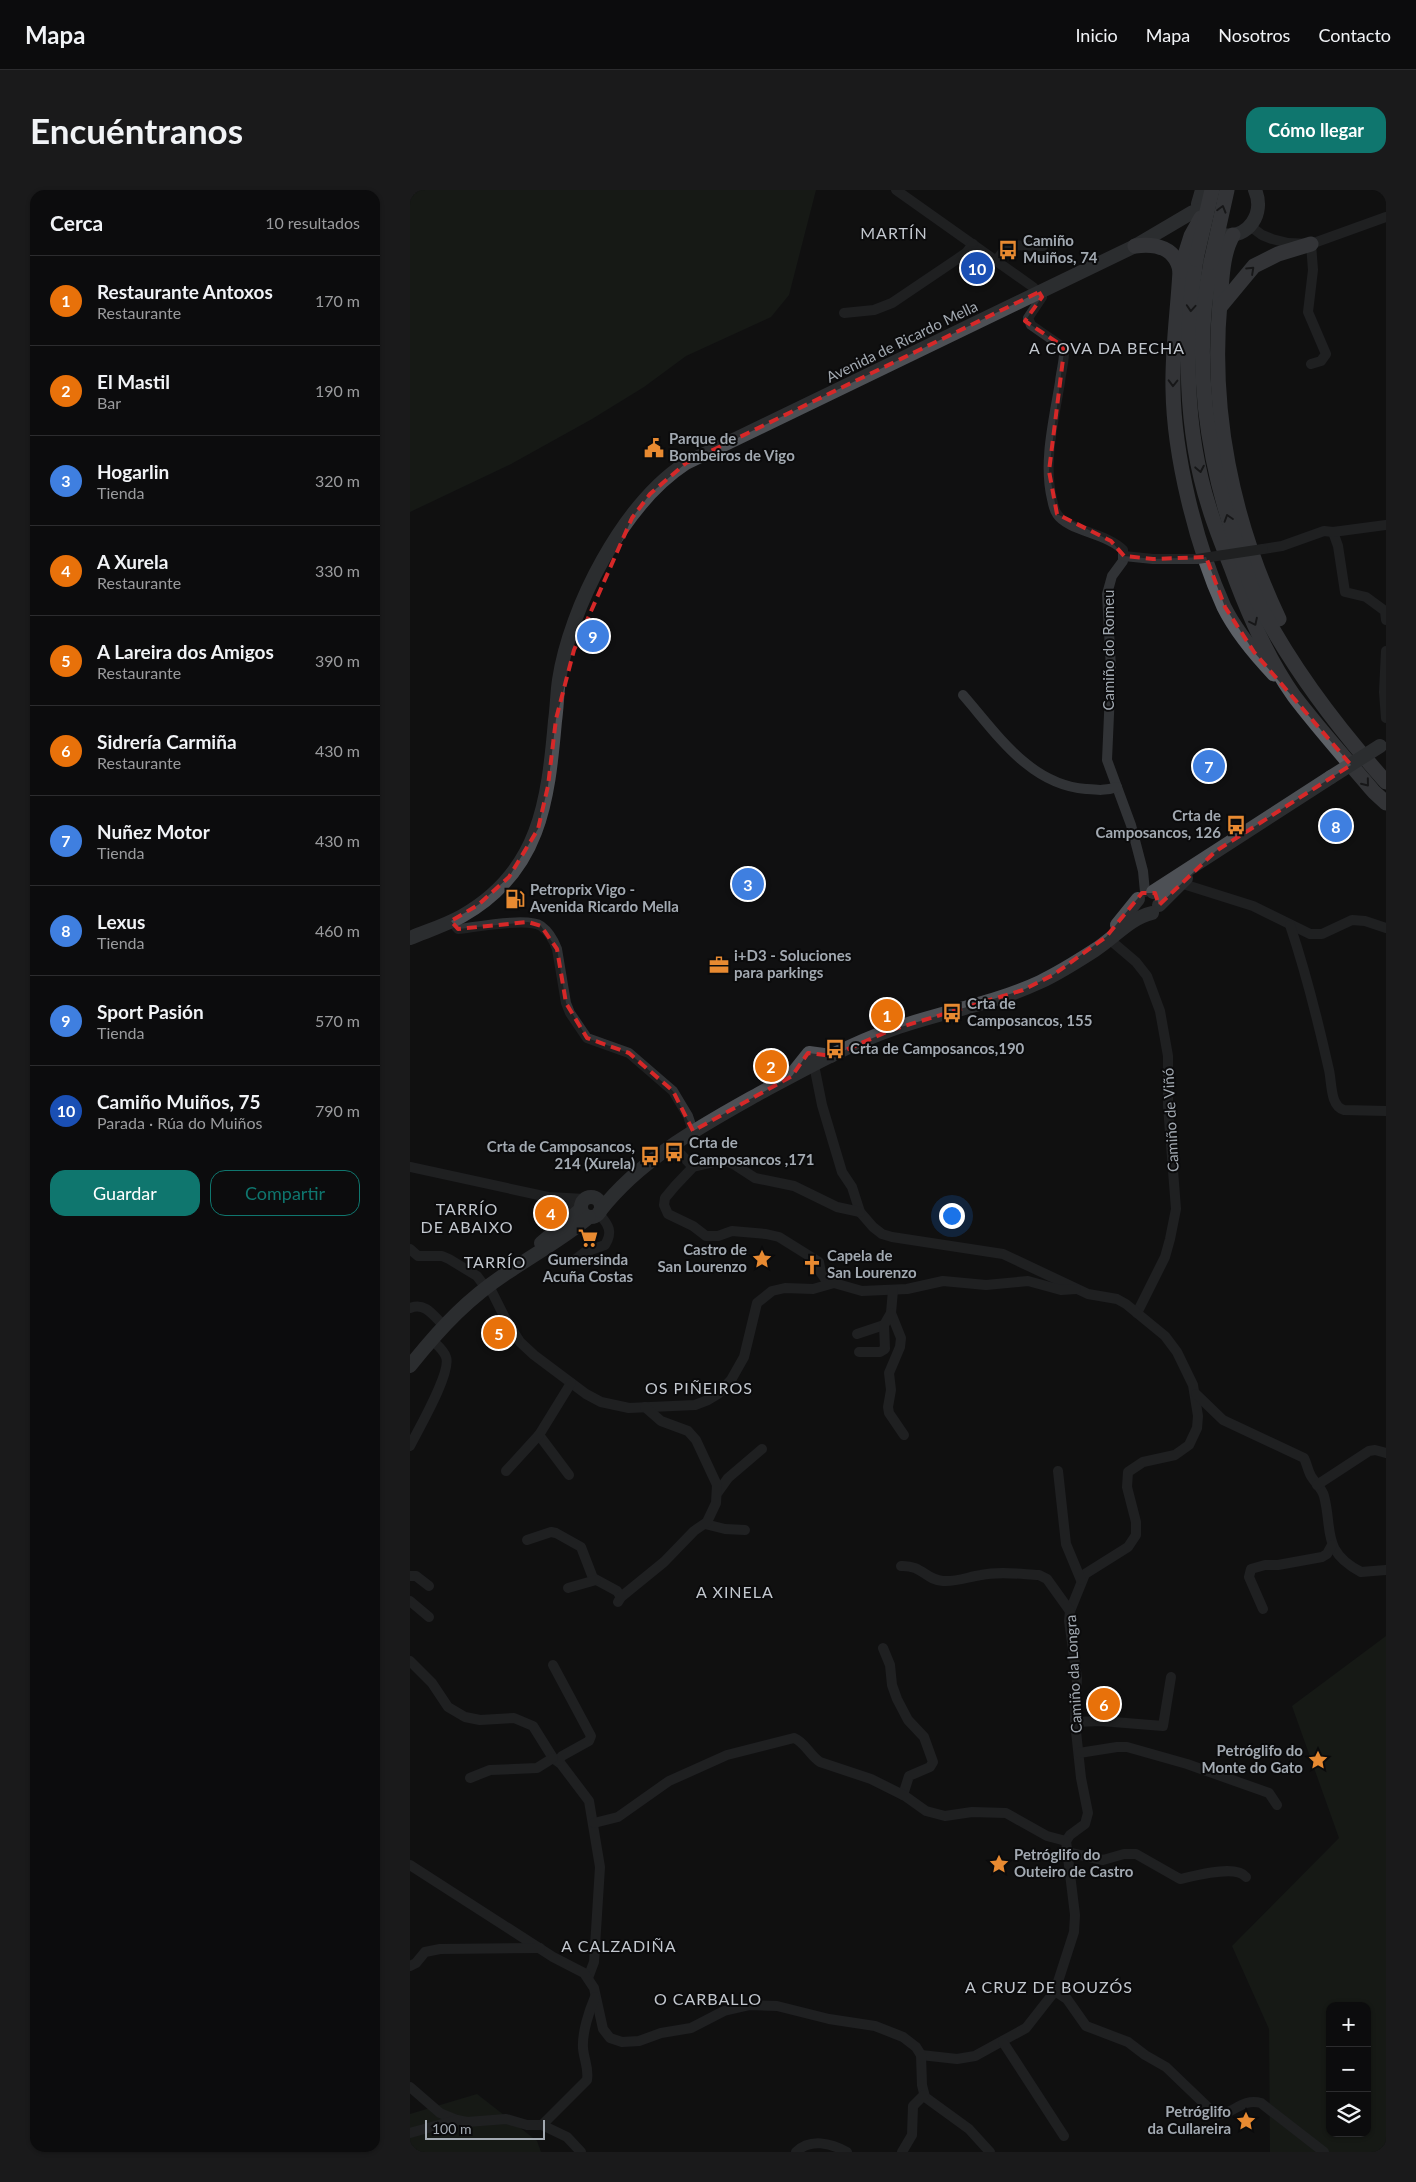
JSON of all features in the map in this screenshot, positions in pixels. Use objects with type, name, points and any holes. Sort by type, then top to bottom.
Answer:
[{"type":"highway","points":[[1212,190],[1203,260],[1206,292],[1203,352],[1208,430],[1226,516],[1255,596],[1285,650],[1326,711],[1386,782]]},
{"type":"highway","points":[[1227,190],[1203,260],[1190,309],[1188,375],[1194,435],[1208,506],[1242,598],[1268,652],[1294,695]]},
{"type":"highway","points":[[1200,214],[1180,271],[1174,335],[1173,389],[1181,466],[1197,534],[1225,608],[1254,652],[1294,695],[1374,792],[1386,803]]},
{"type":"highway","points":[[1234,235],[1226,256],[1217,350],[1218,386],[1224,444],[1233,488],[1249,544],[1270,602],[1292,648],[1323,699],[1326,711]]},
{"type":"highway","points":[[1220,307],[1254,266],[1278,254],[1311,244]]},
{"type":"highway","points":[[1135,246],[1154,245],[1167,249],[1176,256],[1180,271]]},
{"type":"main road","points":[[1202,190],[1199,197],[1200,214],[1214,232],[1234,235],[1250,226],[1259,209],[1255,190]]},
{"type":"main road","name":"Avenida de Ricardo Mella","points":[[567,659],[621,530],[650,494],[664,480],[686,464],[1135,246],[1191,213],[1200,214]]},
{"type":"main road","name":"Avenida de Ricardo Mella","points":[[410,938],[452,921],[478,905],[509,877],[529,847],[544,810],[556,719],[567,659],[580,608],[606,564]]},
{"type":"main road","points":[[1079,959],[1106,936],[1145,894],[1383,744]]},
{"type":"main road","points":[[410,1366],[443,1325],[512,1269],[566,1220],[630,1178],[694,1132],[792,1076],[811,1059],[832,1056],[891,1030],[1023,990],[1053,975],[1109,940],[1140,916],[1155,909],[1183,885],[1216,851]]},
{"type":"main road","points":[[1145,894],[1141,910],[1155,909]]},
{"type":"main road","points":[[1145,894],[1158,896],[1155,909]]},
{"type":"main road","points":[[512,1269],[543,1251],[587,1207]]},
{"type":"street","points":[[896,190],[996,260],[1039,292],[1042,297],[1028,318],[1031,325],[1061,345],[1064,351],[1049,471],[1054,509],[1064,521],[1119,546],[1124,556],[1153,559],[1197,559],[1282,546],[1317,532],[1333,532],[1386,525]]},
{"type":"street","points":[[1250,226],[1262,235],[1272,239],[1288,243],[1311,244],[1386,217]]},
{"type":"street","points":[[996,260],[1008,245],[1014,243],[1043,246]]},
{"type":"street","points":[[844,314],[874,310],[892,303],[966,253],[973,244]]},
{"type":"street","points":[[1311,244],[1313,270],[1308,312],[1326,354],[1321,361],[1311,364]]},
{"type":"street","points":[[1333,532],[1338,546],[1345,592],[1366,597],[1382,607],[1386,620]]},
{"type":"street","name":"Camiño do Romeu","points":[[1124,556],[1112,576],[1107,594],[1111,669],[1107,751],[1109,766],[1138,850],[1145,894]]},
{"type":"street","points":[[1386,651],[1384,692],[1386,718]]},
{"type":"street","points":[[963,695],[1020,758],[1045,778],[1055,783],[1082,789],[1107,791],[1117,788]]},
{"type":"street","points":[[1183,885],[1253,906],[1290,925],[1316,935],[1352,920],[1365,921],[1386,928]]},
{"type":"street","points":[[452,921],[458,929],[528,922],[541,926],[555,942],[566,1003],[570,1013],[587,1038],[629,1053],[673,1090],[685,1110],[694,1132]]},
{"type":"street","points":[[1290,925],[1310,990],[1331,1078],[1335,1105],[1344,1110],[1386,1111]]},
{"type":"street","name":"Camiño de Viñó","points":[[1109,940],[1136,962],[1147,976],[1160,1011],[1168,1056],[1168,1106],[1176,1209],[1165,1257],[1137,1313]]},
{"type":"street","name":"Camiño da Longra","points":[[811,1059],[822,1105],[842,1172],[852,1187],[860,1212],[873,1227],[882,1234],[971,1250],[994,1251],[1088,1294],[1117,1299],[1137,1313],[1171,1343],[1196,1394],[1197,1428],[1189,1446],[1175,1455],[1143,1462],[1128,1472],[1127,1487],[1137,1530],[1133,1541],[1128,1547],[1091,1569],[1081,1580],[1070,1610],[1070,1634],[1077,1678],[1075,1722],[1087,1820],[1066,1841]]},
{"type":"street","points":[[673,1146],[693,1167]]},
{"type":"street","points":[[828,1283],[821,1273],[819,1262],[779,1238],[747,1231],[732,1231],[718,1236],[706,1236],[694,1226],[668,1214],[664,1205],[665,1198],[693,1167],[722,1160],[735,1165],[755,1178],[781,1182],[837,1207],[860,1212]]},
{"type":"street","points":[[410,1168],[587,1207],[609,1226],[611,1232],[605,1246],[585,1252],[576,1259]]},
{"type":"street","points":[[548,1197],[587,1207]]},
{"type":"street","points":[[410,1249],[418,1256],[442,1256],[477,1276],[488,1287],[520,1342],[571,1383],[601,1402],[617,1407],[695,1405],[718,1394],[738,1371],[744,1357],[757,1303],[772,1291],[785,1288],[813,1289],[828,1283],[846,1285],[862,1291],[892,1290],[919,1287],[943,1281],[986,1285],[1018,1281],[1061,1290],[1078,1289]]},
{"type":"street","points":[[892,1290],[891,1313],[902,1338],[889,1373],[891,1390],[888,1413],[904,1435]]},
{"type":"street","points":[[410,1308],[424,1307],[443,1325]]},
{"type":"street","points":[[860,1352],[883,1351],[886,1346],[884,1325],[891,1313]]},
{"type":"street","points":[[857,1334],[884,1325]]},
{"type":"street","points":[[410,1446],[445,1372],[447,1358],[431,1339]]},
{"type":"street","points":[[506,1471],[539,1436],[571,1383]]},
{"type":"street","points":[[1196,1394],[1223,1420],[1300,1454],[1304,1458],[1310,1475],[1324,1497],[1328,1535],[1332,1545],[1342,1558],[1361,1572],[1386,1570]]},
{"type":"street","points":[[645,1407],[661,1421],[688,1432],[696,1440],[717,1485],[718,1492]]},
{"type":"street","points":[[539,1436],[558,1458],[569,1475]]},
{"type":"street","points":[[527,1540],[551,1532],[578,1544],[582,1549],[589,1571],[596,1580],[617,1590],[620,1599],[664,1562],[694,1531],[705,1524],[713,1510],[718,1492],[728,1478],[762,1448]]},
{"type":"street","points":[[1317,1485],[1369,1452],[1375,1450],[1386,1453]]},
{"type":"street","points":[[1058,1471],[1066,1544],[1081,1580]]},
{"type":"street","points":[[705,1524],[725,1529],[745,1530]]},
{"type":"street","points":[[1263,1609],[1249,1577],[1252,1569],[1265,1565],[1278,1565],[1322,1557],[1327,1554],[1332,1545]]},
{"type":"street","points":[[901,1566],[916,1567],[940,1581],[965,1579],[982,1574],[1039,1575],[1047,1579],[1070,1610]]},
{"type":"street","points":[[410,1576],[416,1576],[429,1586]]},
{"type":"street","points":[[568,1588],[596,1580]]},
{"type":"street","points":[[410,1601],[429,1618]]},
{"type":"street","points":[[882,1648],[890,1665],[892,1685],[897,1699],[908,1720],[924,1737],[933,1762],[930,1767],[910,1776],[903,1795]]},
{"type":"street","points":[[410,1661],[432,1683],[448,1707],[456,1712],[473,1719],[514,1718],[528,1723],[536,1730],[555,1759],[585,1795],[592,1810],[600,1867],[594,1962],[590,1980]]},
{"type":"street","points":[[470,1778],[490,1770],[537,1768],[590,1740],[591,1736],[553,1665]]},
{"type":"street","points":[[1075,1722],[1100,1721],[1163,1726],[1171,1677]]},
{"type":"street","points":[[594,1823],[618,1817],[669,1781],[727,1755],[794,1738],[801,1742],[813,1758],[820,1762],[871,1779],[903,1795],[926,1811],[945,1816],[972,1812],[1006,1813],[1046,1836],[1066,1841],[1075,1915],[1074,1932],[1055,1991],[1026,2028],[975,2056],[966,2058],[921,2055]]},
{"type":"street","points":[[1079,1752],[1117,1747],[1127,1748],[1187,1764],[1269,1792],[1277,1805]]},
{"type":"street","points":[[1066,1852],[1104,1860],[1124,1854],[1136,1854],[1180,1879],[1212,1872],[1240,1873],[1246,1877]]},
{"type":"street","points":[[410,1865],[540,1948],[579,1970],[590,1980],[596,1996],[603,2029],[610,2038],[622,2042],[639,2041],[661,2033],[691,2028],[741,2005],[768,2005],[875,2026],[911,2042],[921,2055],[924,2095],[929,2101],[969,2129],[990,2152]]},
{"type":"street","points":[[410,1966],[416,1964],[426,1952],[440,1950],[540,1948]]},
{"type":"street","points":[[1055,1991],[1067,1999],[1086,2026],[1128,2042],[1145,2055],[1166,2067],[1215,2114],[1225,2114],[1242,2104],[1261,2103],[1324,2152]]},
{"type":"street","points":[[542,2126],[587,2080],[588,2071],[584,2042],[591,2005],[596,1996]]},
{"type":"street","points":[[1003,2042],[1064,2136]]},
{"type":"street","points":[[410,2087],[440,2113],[456,2120],[467,2122],[506,2119],[528,2125],[542,2126],[566,2137],[581,2152]]},
{"type":"street","points":[[902,2152],[912,2135],[914,2106],[924,2095]]},
{"type":"street","points":[[410,2133],[456,2120]]},
{"type":"street","points":[[796,2152],[805,2145],[821,2143],[847,2152]]},
{"type":"highlighted area","points":[[1039,292],[1042,297],[1025,321],[1061,345],[1064,351],[1049,471],[1057,514],[1111,541],[1124,556],[1153,559],[1206,557],[1225,607],[1254,652],[1351,765],[1216,851],[1159,905],[1155,893],[1142,893],[1106,937],[1053,975],[1023,990],[891,1030],[832,1056],[808,1053],[792,1076],[693,1131],[673,1091],[629,1053],[587,1038],[566,1003],[557,949],[541,926],[528,922],[458,929],[451,921],[478,905],[509,877],[538,829],[548,786],[556,719],[574,650],[632,518],[650,494],[686,463]]},
{"type":"shaded area","points":[[410,190],[816,190],[789,295],[771,317],[686,356],[644,387],[592,419],[511,464],[410,512]]},
{"type":"shaded area","points":[[1386,1636],[1386,2152],[1270,2152],[1269,2029],[1232,1946],[1339,1838],[1292,1706]]},
{"type":"shaded area","points":[[477,2094],[537,2141],[541,2152],[410,2152],[410,2114]]},
{"type":"place","name":"Camiño Muiños, 74","points":[[1008,250]]},
{"type":"place","name":"Camiño Muiños, 75","points":[[977,268]]},
{"type":"place","name":"Parque de Bombeiros de Vigo","points":[[654,448]]},
{"type":"place","name":"Sport Pasión","points":[[593,636]]},
{"type":"place","name":"Nuñez Motor","points":[[1209,766]]},
{"type":"place","name":"Crta de Camposancos, 126","points":[[1236,825]]},
{"type":"place","name":"Lexus","points":[[1336,826]]},
{"type":"place","name":"Hogarlin","points":[[748,884]]},
{"type":"place","name":"Petroprix Vigo - Avenida Ricardo Mella","points":[[515,899]]},
{"type":"place","name":"i+D3 - Soluciones para parkings","points":[[719,965]]},
{"type":"place","name":"Crta de Camposancos, 155","points":[[952,1013]]},
{"type":"place","name":"Restaurante Antoxos","points":[[887,1015]]},
{"type":"place","name":"Crta de Camposancos,190","points":[[835,1049]]},
{"type":"place","name":"El Mastil","points":[[771,1066]]},
{"type":"place","name":"Crta de Camposancos ,171","points":[[674,1152]]},
{"type":"place","name":"Crta de Camposancos, 214 (Xurela)","points":[[650,1156]]},
{"type":"place","name":"A Xurela","points":[[551,1213]]},
{"type":"place","name":"Gumersinda Acuña Costas","points":[[588,1238]]},
{"type":"place","name":"Castro de San Lourenzo","points":[[762,1259]]},
{"type":"place","name":"Capela de San Lourenzo","points":[[812,1265]]},
{"type":"place","name":"A Lareira dos Amigos","points":[[499,1333]]},
{"type":"place","name":"Sidrería Carmiña","points":[[1104,1704]]},
{"type":"place","name":"Petróglifo do Monte do Gato","points":[[1318,1760]]},
{"type":"place","name":"Petróglifo do Outeiro de Castro","points":[[999,1864]]},
{"type":"place","name":"Petróglifo da Cullareira","points":[[1246,2121]]},
{"type":"district","name":"MARTÍN","points":[[894,233]]},
{"type":"district","name":"A COVA DA BECHA","points":[[1107,348]]},
{"type":"district","name":"TARRÍO DE ABAIXO","points":[[467,1218]]},
{"type":"district","name":"TARRÍO","points":[[495,1262]]},
{"type":"district","name":"OS PIÑEIROS","points":[[699,1388]]},
{"type":"district","name":"A XINELA","points":[[735,1592]]},
{"type":"district","name":"A CALZADIÑA","points":[[619,1946]]},
{"type":"district","name":"A CRUZ DE BOUZÓS","points":[[1049,1987]]},
{"type":"district","name":"O CARBALLO","points":[[708,1999]]}]
